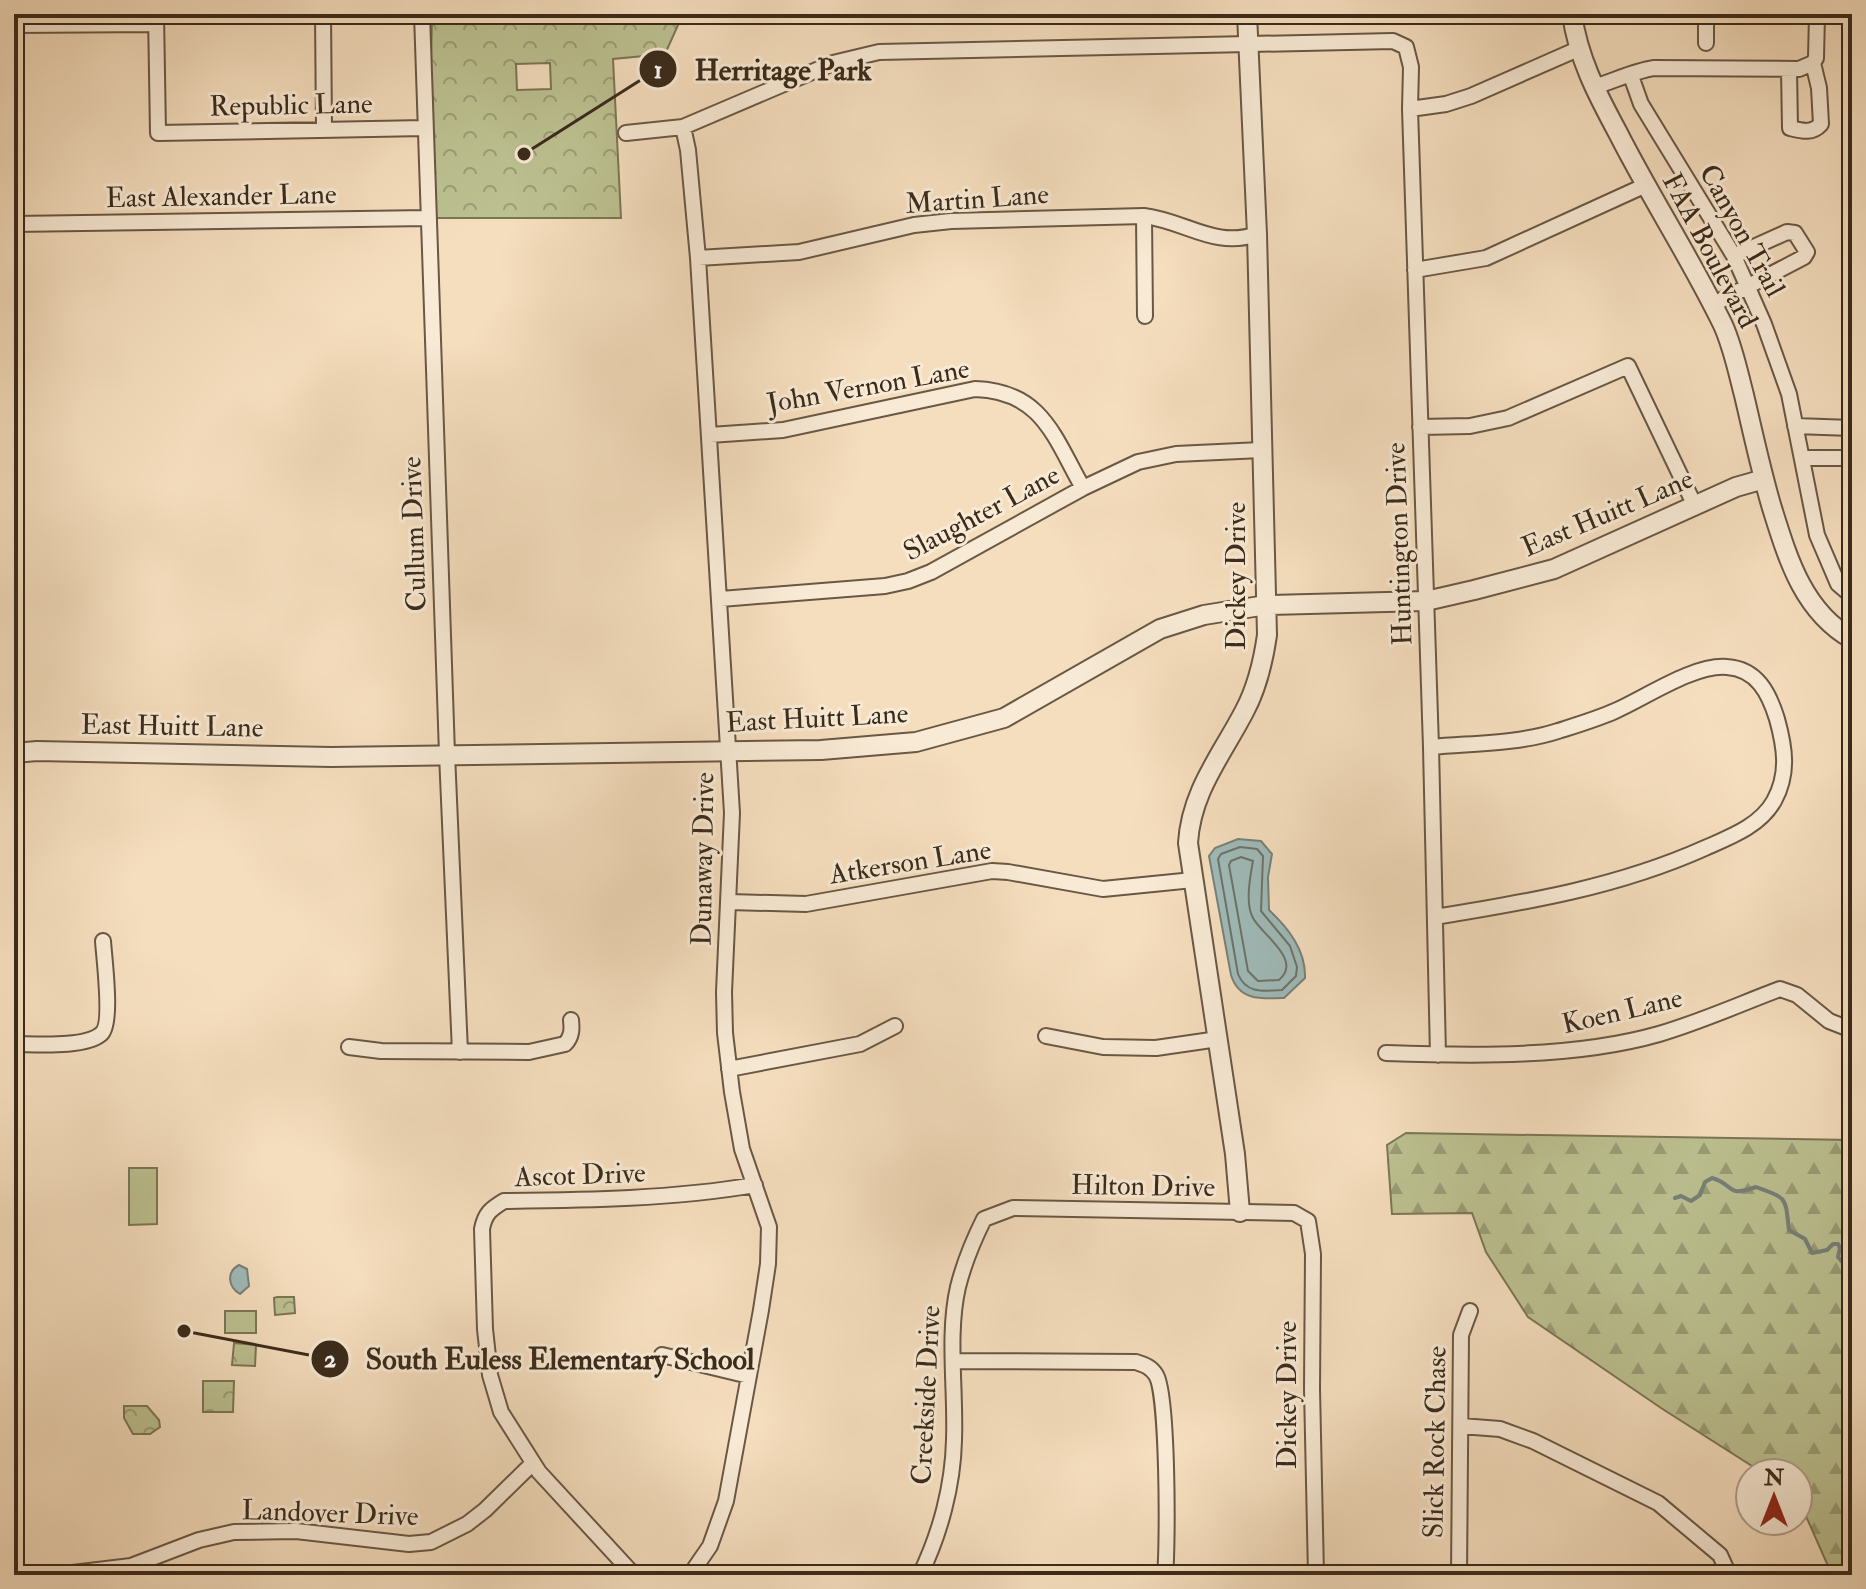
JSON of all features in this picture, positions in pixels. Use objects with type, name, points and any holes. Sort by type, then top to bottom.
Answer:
[{"type":"street","points":[[323,14],[324,129]]},
{"type":"street","name":"Cullum Drive","points":[[422,14],[460,1052]]},
{"type":"street","name":"Dickey Drive","points":[[1240,1212],[1235,1154],[1188,843],[1194,803],[1244,711],[1263,667],[1267,635],[1257,234],[1247,14]]},
{"type":"street","name":"FAA Boulevard","points":[[1572,14],[1578,49],[1594,87],[1725,329],[1786,555],[1808,599],[1830,624],[1852,639]]},
{"type":"street","points":[[1706,14],[1706,43]]},
{"type":"street","points":[[1594,87],[1631,76],[1637,70],[1654,68],[1799,69],[1813,63],[1816,58],[1817,14]]},
{"type":"street","points":[[14,25],[156,19]]},
{"type":"street","name":"Republic Lane","points":[[156,19],[158,133],[424,128]]},
{"type":"street","name":"Huntington Drive","points":[[1248,44],[1393,41],[1406,47],[1410,54],[1438,1055]]},
{"type":"street","points":[[626,133],[683,127],[833,63],[879,52],[1248,44]]},
{"type":"street","points":[[1410,109],[1446,104],[1471,96],[1578,49]]},
{"type":"street","points":[[1789,69],[1790,128],[1805,132],[1821,124],[1819,88],[1813,63]]},
{"type":"street","name":"Canyon Trail","points":[[1631,76],[1641,104],[1734,256],[1748,286],[1789,394],[1817,535],[1828,567],[1838,584],[1852,596]]},
{"type":"street","name":"Dunaway Drive","points":[[683,127],[698,258],[729,751],[732,813],[724,992],[729,1069],[742,1149],[769,1227],[768,1264],[726,1501],[710,1546],[690,1575]]},
{"type":"street","points":[[1415,270],[1486,258],[1646,185]]},
{"type":"street","points":[[1144,216],[1145,316]]},
{"type":"street","name":"Martin Lane","points":[[698,258],[799,252],[914,225],[951,221],[1144,216],[1167,219],[1207,235],[1231,240],[1257,234]]},
{"type":"street","name":"East Alexander Lane","points":[[14,224],[428,218]]},
{"type":"street","points":[[1712,305],[1804,257],[1807,252],[1795,233],[1787,232],[1734,256]]},
{"type":"street","points":[[1420,427],[1470,426],[1508,418],[1628,366],[1695,506]]},
{"type":"street","name":"John Vernon Lane","points":[[710,435],[783,430],[975,389],[992,390],[1022,399],[1032,407],[1049,428],[1083,488]]},
{"type":"street","points":[[1795,426],[1852,428]]},
{"type":"street","name":"Slaughter Lane","points":[[721,599],[885,586],[908,581],[931,572],[1083,488],[1138,462],[1160,457],[1261,450]]},
{"type":"street","points":[[1802,458],[1852,458]]},
{"type":"street","name":"East Huitt Lane","points":[[14,753],[331,757],[889,746],[1004,718],[1160,629],[1204,615],[1266,605],[1426,601],[1554,569],[1736,487],[1764,479]]},
{"type":"street","points":[[1431,747],[1537,737],[1612,712],[1692,674],[1715,667],[1729,667],[1748,672],[1761,682],[1776,715],[1786,764],[1773,803],[1758,821],[1689,855],[1593,888],[1435,917]]},
{"type":"street","name":"Atkerson Lane","points":[[729,902],[806,904],[992,871],[1103,889],[1193,880]]},
{"type":"street","points":[[14,1044],[75,1043],[92,1039],[105,1030],[107,1005],[103,941]]},
{"type":"street","name":"Koen Lane","points":[[1386,1053],[1438,1055],[1564,1051],[1658,1034],[1780,989],[1797,995],[1829,1021],[1852,1030]]},
{"type":"street","points":[[349,1047],[381,1051],[529,1052],[565,1044],[572,1029],[571,1020]]},
{"type":"street","points":[[729,1069],[860,1044],[895,1026]]},
{"type":"street","points":[[1046,1036],[1103,1047],[1156,1048],[1218,1039]]},
{"type":"street","name":"Ascot Drive","points":[[634,1575],[533,1463],[501,1412],[490,1375],[485,1329],[484,1217],[490,1209],[504,1201],[619,1199],[709,1193],[755,1185]]},
{"type":"street","name":"Hilton Drive","points":[[984,1219],[1013,1208],[1294,1213],[1303,1216]]},
{"type":"street","name":"Dickey Drive","points":[[1303,1216],[1310,1228],[1313,1254],[1316,1575]]},
{"type":"street","name":"Creekside Drive","points":[[920,1575],[935,1540],[952,1462],[957,1289],[970,1246],[984,1219]]},
{"type":"street","name":"Slick Rock Chase","points":[[1459,1575],[1461,1335],[1470,1311]]},
{"type":"street","points":[[662,1355],[749,1376]]},
{"type":"street","points":[[954,1361],[1136,1362],[1153,1370],[1160,1382],[1164,1413],[1165,1575]]},
{"type":"street","points":[[1461,1426],[1500,1429],[1533,1441],[1658,1503],[1720,1555],[1729,1575]]},
{"type":"street","name":"Landover Drive","points":[[56,1575],[139,1564],[199,1540],[234,1532],[296,1531],[409,1544],[431,1542],[467,1524],[533,1463]]},
{"type":"green space","points":[[432,14],[683,14],[665,54],[613,59],[621,218],[428,218]],"holes":[[[550,63],[551,89],[517,90],[516,64]]]},
{"type":"green space","points":[[1406,1133],[1852,1140],[1852,1575],[1832,1575],[1814,1534],[1814,1457],[1738,1457],[1528,1317],[1486,1252],[1472,1213],[1392,1214],[1387,1145]]},
{"type":"green space","points":[[129,1168],[157,1168],[157,1224],[129,1225]]},
{"type":"green space","points":[[294,1297],[295,1313],[275,1315],[274,1298]]},
{"type":"green space","points":[[225,1311],[256,1311],[256,1333],[225,1333]]},
{"type":"green space","points":[[234,1343],[256,1345],[255,1366],[232,1365]]},
{"type":"green space","points":[[203,1381],[234,1381],[233,1412],[203,1412]]},
{"type":"green space","points":[[124,1406],[147,1406],[159,1420],[160,1427],[150,1434],[133,1434],[124,1418]]},
{"type":"water","points":[[1238,839],[1261,841],[1272,854],[1268,877],[1269,910],[1289,932],[1305,968],[1305,978],[1284,998],[1259,998],[1245,994],[1239,990],[1231,975],[1209,856],[1215,848]]},
{"type":"water","points":[[239,1265],[247,1269],[249,1286],[240,1294],[230,1280],[230,1275]]},
{"type":"waterway","points":[[1675,1198],[1681,1196],[1691,1201],[1700,1195],[1705,1182],[1712,1178],[1735,1191],[1756,1187],[1774,1194],[1783,1200],[1789,1230],[1805,1239],[1812,1253],[1838,1244],[1838,1257],[1852,1273]]},
{"type":"place","name":"Herritage Park","points":[[524,154]]},
{"type":"place","name":"South Euless Elementary School","points":[[184,1331]]}]
